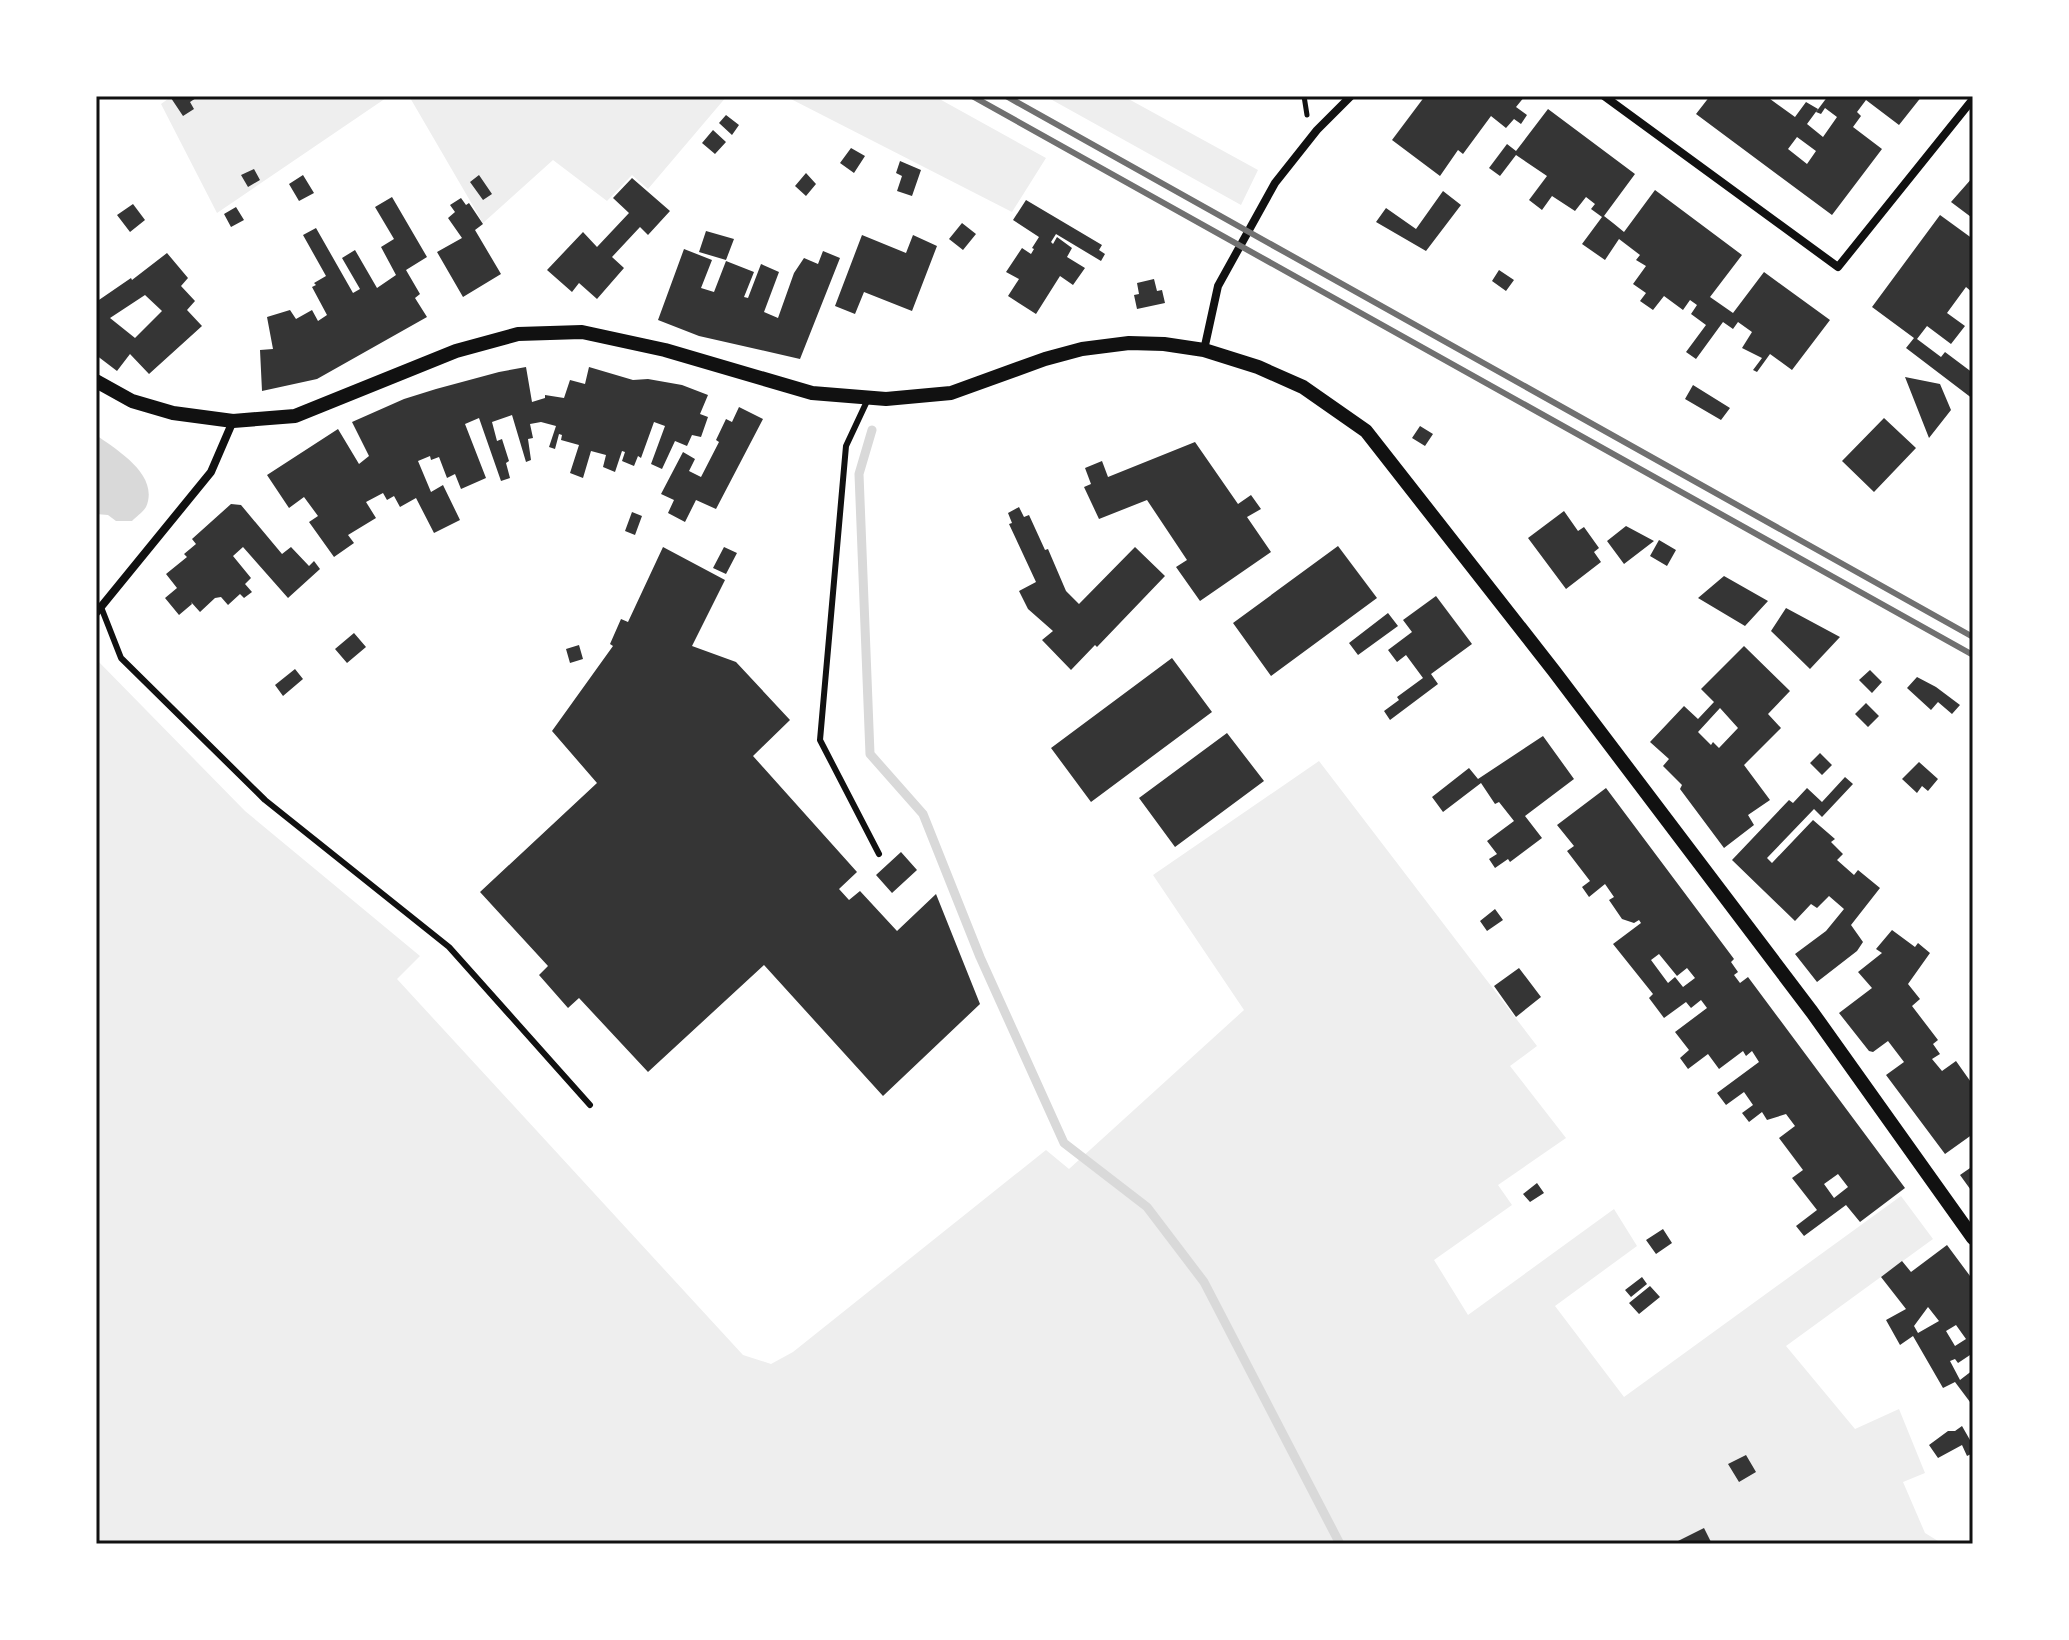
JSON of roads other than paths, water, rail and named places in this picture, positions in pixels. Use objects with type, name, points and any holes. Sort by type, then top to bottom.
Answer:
[{"type":"street","points":[[1204,350],[1218,286],[1275,183],[1317,130],[1351,96]]},
{"type":"street","points":[[1604,96],[1838,267],[1973,99]]},
{"type":"street","points":[[96,381],[132,401],[173,413],[233,421],[295,416],[456,351],[518,334],[582,332],[665,350],[812,393],[868,398],[951,393],[1045,359],[1082,349],[1129,343],[1204,350],[1258,367],[1303,387],[1366,431],[1554,671],[1812,1012],[1973,1238]]},
{"type":"street","points":[[99,610],[211,472],[233,421]]},
{"type":"lane","points":[[868,398],[846,446],[820,740],[879,854]]},
{"type":"lane","points":[[99,610],[121,658],[265,800],[449,947],[590,1105]]},
{"type":"waterway","points":[[872,430],[859,474],[870,754],[923,814],[980,957],[1064,1143],[1147,1207],[1204,1282],[1340,1544]]},
{"type":"railway","points":[[972,96],[1973,655]]},
{"type":"railway","points":[[1006,96],[1973,637]]}]
